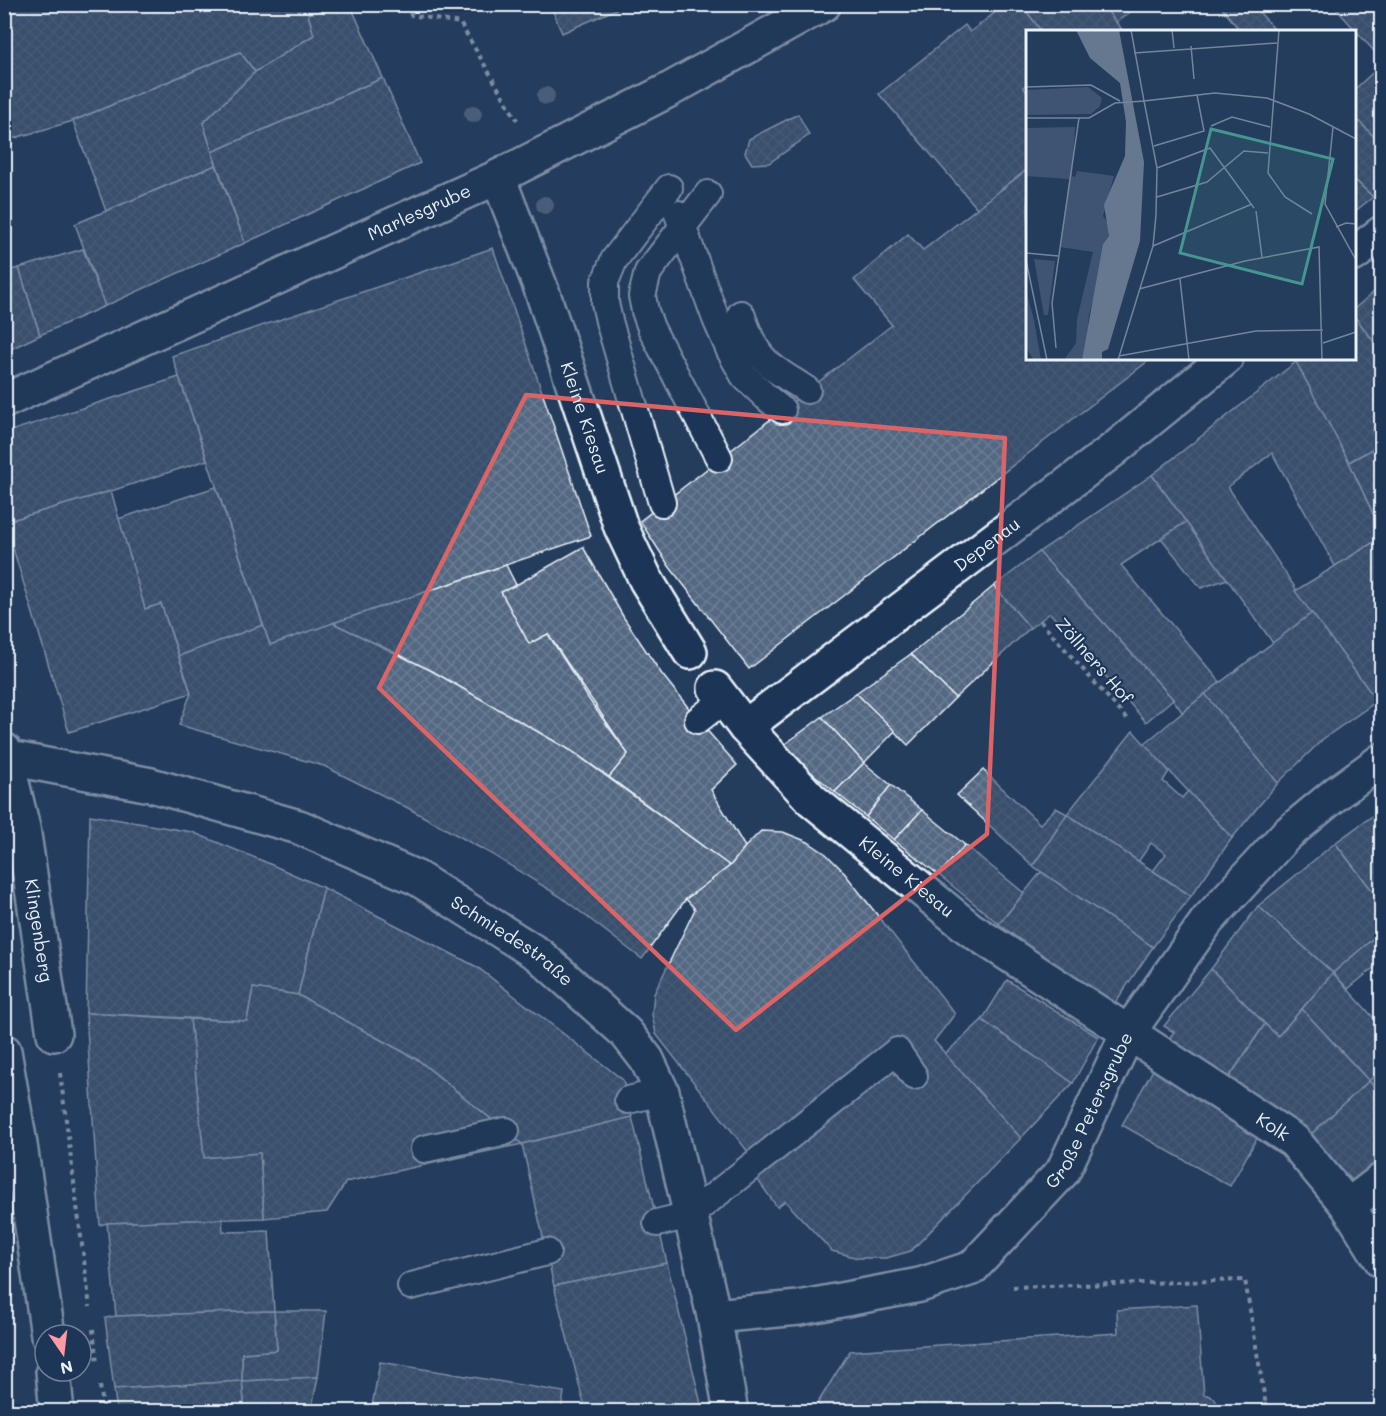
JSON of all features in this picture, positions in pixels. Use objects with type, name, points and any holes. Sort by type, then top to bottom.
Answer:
[{"type":"street","name":"Marlesgrube","points":[[4,401],[498,177],[669,90],[824,4]]},
{"type":"street","name":"Kleine Kiesau","points":[[498,177],[542,291],[621,527],[646,580],[690,652]]},
{"type":"street","points":[[1356,252],[1382,232]]},
{"type":"street","name":"Depenau","points":[[745,727],[1104,457],[1224,360]]},
{"type":"street","name":"Kleine Kiesau","points":[[720,694],[745,727],[811,799],[970,929],[1128,1033]]},
{"type":"street","name":"Schmiedestraße","points":[[5,755],[151,785],[299,827],[417,878],[539,955],[626,1033],[647,1060],[662,1092],[714,1316],[731,1412]]},
{"type":"street","name":"Klingenberg","points":[[5,755],[23,828],[54,1034]]},
{"type":"street","name":"Große Petersgrube","points":[[714,1316],[799,1308],[920,1285],[972,1268],[1063,1171],[1128,1033],[1207,921],[1286,835],[1338,792],[1382,760]]},
{"type":"street","name":"Kolk","points":[[1128,1033],[1294,1142],[1347,1206],[1382,1261]]},
{"type":"street","points":[[4,1051],[46,1323]]},
{"type":"street","points":[[1347,1206],[1382,1180]]},
{"type":"street","points":[[54,1383],[57,1412]]},
{"type":"lane","points":[[662,503],[604,303],[605,282],[614,260],[669,188],[730,351],[744,376],[782,410]]},
{"type":"lane","points":[[708,194],[648,272],[642,296],[651,328],[719,458]]},
{"type":"lane","points":[[741,314],[759,354],[771,366],[807,390]]},
{"type":"lane","points":[[698,720],[720,694]]},
{"type":"lane","points":[[657,1223],[690,1215],[897,1051],[914,1076]]},
{"type":"lane","points":[[628,1100],[662,1092]]},
{"type":"lane","points":[[424,1149],[506,1131]]},
{"type":"lane","points":[[411,1287],[547,1252]]},
{"type":"path","points":[[407,4],[411,15],[460,23],[538,156]]},
{"type":"path","name":"Zöllners Hof","points":[[1040,621],[1127,719]]},
{"type":"path","points":[[54,1034],[91,1317]]},
{"type":"path","points":[[972,1268],[1010,1287],[1245,1280],[1267,1412]]},
{"type":"path","points":[[93,1329],[98,1364]]},
{"type":"path","points":[[4,1352],[9,1412]]},
{"type":"path","points":[[99,1376],[104,1412]]},
{"type":"highlighted area","points":[[526,395],[1005,438],[987,834],[736,1030],[379,688]]},
{"type":"building","points":[[4,4],[319,4],[320,11],[308,14],[314,35],[255,72],[240,52],[73,121],[8,140],[4,127]]},
{"type":"building","points":[[319,4],[350,4],[383,78],[212,152],[203,123],[255,72],[314,35],[308,14],[320,11]]},
{"type":"building","points":[[550,4],[628,4],[562,33]]},
{"type":"building","points":[[1006,4],[1021,4],[1040,30],[1026,30],[1026,85],[1023,87],[1026,91],[1026,171],[977,208],[879,94],[965,25],[970,32]]},
{"type":"building","points":[[1021,4],[1102,4],[1122,30],[1040,30]]},
{"type":"building","points":[[1102,4],[1142,4],[1116,22]]},
{"type":"building","points":[[1219,4],[1252,4],[1275,30],[1239,30]]},
{"type":"building","points":[[1332,4],[1382,4],[1382,60],[1356,30]]},
{"type":"building","points":[[240,52],[255,72],[203,123],[216,165],[106,211],[73,121]]},
{"type":"building","points":[[1382,64],[1382,145],[1356,118],[1356,88]]},
{"type":"building","points":[[383,78],[420,163],[245,243],[212,152]]},
{"type":"building","points":[[798,114],[809,135],[769,163],[752,164],[745,153],[749,139]]},
{"type":"building","points":[[1356,118],[1382,145],[1382,190],[1373,197],[1356,181]]},
{"type":"building","points":[[216,165],[245,243],[105,306],[75,224]]},
{"type":"building","points":[[1026,171],[1026,360],[1149,360],[749,669],[669,566],[640,521],[892,325],[854,280],[908,234],[923,250]]},
{"type":"building","points":[[1356,181],[1373,197],[1356,210]]},
{"type":"building","points":[[493,248],[591,536],[270,645],[172,356]]},
{"type":"building","points":[[83,249],[105,306],[40,335],[19,268]]},
{"type":"building","points":[[19,268],[40,335],[4,352],[4,272]]},
{"type":"building","points":[[1382,285],[1382,352],[1356,319],[1356,307]]},
{"type":"building","points":[[1356,319],[1382,352],[1382,424],[1372,432],[1379,445],[1349,462],[1296,362],[1298,360],[1356,360]]},
{"type":"building","points":[[1296,362],[1349,462],[1382,537],[1335,566],[1272,453],[1228,487],[1312,613],[1273,643],[1152,475]]},
{"type":"building","points":[[179,377],[207,460],[5,522],[4,433]]},
{"type":"building","points":[[1382,444],[1382,533],[1349,462]]},
{"type":"building","points":[[1152,475],[1186,522],[1121,565],[1221,683],[1182,712],[1173,699],[1039,552]]},
{"type":"building","points":[[216,487],[263,625],[179,656],[161,604],[145,609],[118,519]]},
{"type":"building","points":[[111,491],[145,609],[161,604],[191,693],[69,732],[5,522]]},
{"type":"building","points":[[1186,522],[1227,579],[1201,588],[1161,538]]},
{"type":"building","points":[[1382,537],[1382,698],[1377,701],[1295,591]]},
{"type":"building","points":[[583,547],[624,618],[661,673],[737,765],[711,790],[745,847],[730,866],[609,777],[628,754],[548,634],[529,644],[501,592]]},
{"type":"building","points":[[1039,552],[1173,699],[1146,722],[1050,613],[1030,628],[994,586]]},
{"type":"building","points":[[506,565],[516,585],[501,592],[529,644],[548,634],[590,701],[628,754],[609,777],[573,752],[432,671],[333,623]]},
{"type":"building","points":[[994,586],[1030,628],[955,698],[911,654]]},
{"type":"building","points":[[1312,613],[1377,701],[1323,739],[1278,783],[1205,694]]},
{"type":"building","points":[[333,623],[432,671],[573,752],[730,866],[686,899],[642,959],[561,897],[493,855],[408,808],[324,766],[179,725],[191,693],[179,656],[263,625],[270,645]]},
{"type":"building","points":[[911,654],[955,698],[908,745],[856,693]]},
{"type":"building","points":[[856,693],[895,731],[864,763],[822,717]]},
{"type":"building","points":[[1205,694],[1278,783],[1232,838],[1144,744]]},
{"type":"building","points":[[822,717],[864,763],[835,792],[781,747]]},
{"type":"building","points":[[1133,731],[1169,771],[1163,781],[1182,798],[1188,791],[1232,838],[1191,896],[1153,871],[1166,854],[1151,843],[1138,862],[1067,814]]},
{"type":"building","points":[[864,763],[891,785],[866,817],[835,792]]},
{"type":"building","points":[[983,770],[1040,824],[1056,808],[1067,814],[1033,866],[957,795]]},
{"type":"building","points":[[891,785],[922,810],[894,840],[866,817]]},
{"type":"building","points":[[1382,809],[1382,903],[1335,843]]},
{"type":"building","points":[[922,810],[965,845],[939,875],[894,840]]},
{"type":"building","points":[[1067,814],[1191,896],[1153,947],[1033,866]]},
{"type":"building","points":[[90,815],[192,832],[324,888],[298,995],[253,988],[247,1021],[86,1013]]},
{"type":"building","points":[[761,831],[783,832],[808,842],[826,854],[842,870],[955,1014],[934,1041],[1021,1138],[911,1251],[886,1258],[858,1258],[832,1251],[785,1201],[777,1207],[755,1176],[763,1171],[656,1034],[652,1014],[654,994],[695,909],[686,899],[730,866]]},
{"type":"building","points":[[1335,843],[1382,903],[1382,931],[1333,973],[1258,906]]},
{"type":"building","points":[[965,845],[1024,893],[999,924],[939,875]]},
{"type":"building","points":[[1041,872],[1153,947],[1111,1009],[999,924]]},
{"type":"building","points":[[324,888],[477,967],[623,1080],[632,1117],[522,1144],[418,1060],[298,995]]},
{"type":"building","points":[[1258,906],[1333,973],[1278,1036],[1211,969]]},
{"type":"building","points":[[1382,931],[1382,961],[1348,989],[1333,973]]},
{"type":"building","points":[[1211,969],[1265,1024],[1226,1082],[1165,1043],[1174,1032],[1164,1026]]},
{"type":"building","points":[[1333,973],[1382,1027],[1382,1069],[1369,1081],[1302,1009]]},
{"type":"building","points":[[1007,980],[1098,1037],[1073,1083],[982,1020]]},
{"type":"building","points":[[253,988],[298,995],[418,1060],[522,1144],[346,1182],[327,1212],[264,1218],[260,1153],[204,1158],[190,1019],[247,1021]]},
{"type":"building","points":[[1302,1009],[1369,1081],[1309,1136],[1226,1082],[1265,1024],[1278,1036]]},
{"type":"building","points":[[86,1013],[190,1019],[204,1158],[260,1153],[264,1218],[100,1225]]},
{"type":"building","points":[[982,1020],[1073,1083],[1021,1138],[945,1054]]},
{"type":"building","points":[[1382,1069],[1382,1096],[1369,1081]]},
{"type":"building","points":[[1153,1070],[1261,1131],[1230,1186],[1122,1125]]},
{"type":"building","points":[[1369,1081],[1382,1096],[1382,1159],[1353,1181],[1309,1136]]},
{"type":"building","points":[[632,1117],[667,1263],[554,1286],[522,1144]]},
{"type":"building","points":[[1382,1206],[1382,1227],[1375,1211]]},
{"type":"building","points":[[222,1219],[223,1232],[269,1231],[274,1311],[116,1316],[107,1223]]},
{"type":"building","points":[[667,1263],[703,1412],[586,1412],[554,1286]]},
{"type":"building","points":[[1197,1305],[1204,1395],[1214,1398],[1218,1405],[1218,1412],[820,1412],[823,1407],[817,1404],[850,1351],[1118,1333],[1117,1310]]},
{"type":"building","points":[[274,1311],[326,1311],[318,1377],[242,1381],[242,1353],[277,1350]]},
{"type":"building","points":[[274,1311],[277,1350],[242,1353],[242,1381],[114,1389],[105,1318]]},
{"type":"building","points":[[380,1362],[564,1392],[561,1412],[371,1412]]},
{"type":"building","points":[[318,1377],[311,1412],[245,1412],[242,1381]]},
{"type":"building","points":[[242,1381],[245,1412],[117,1412],[114,1389]]}]
